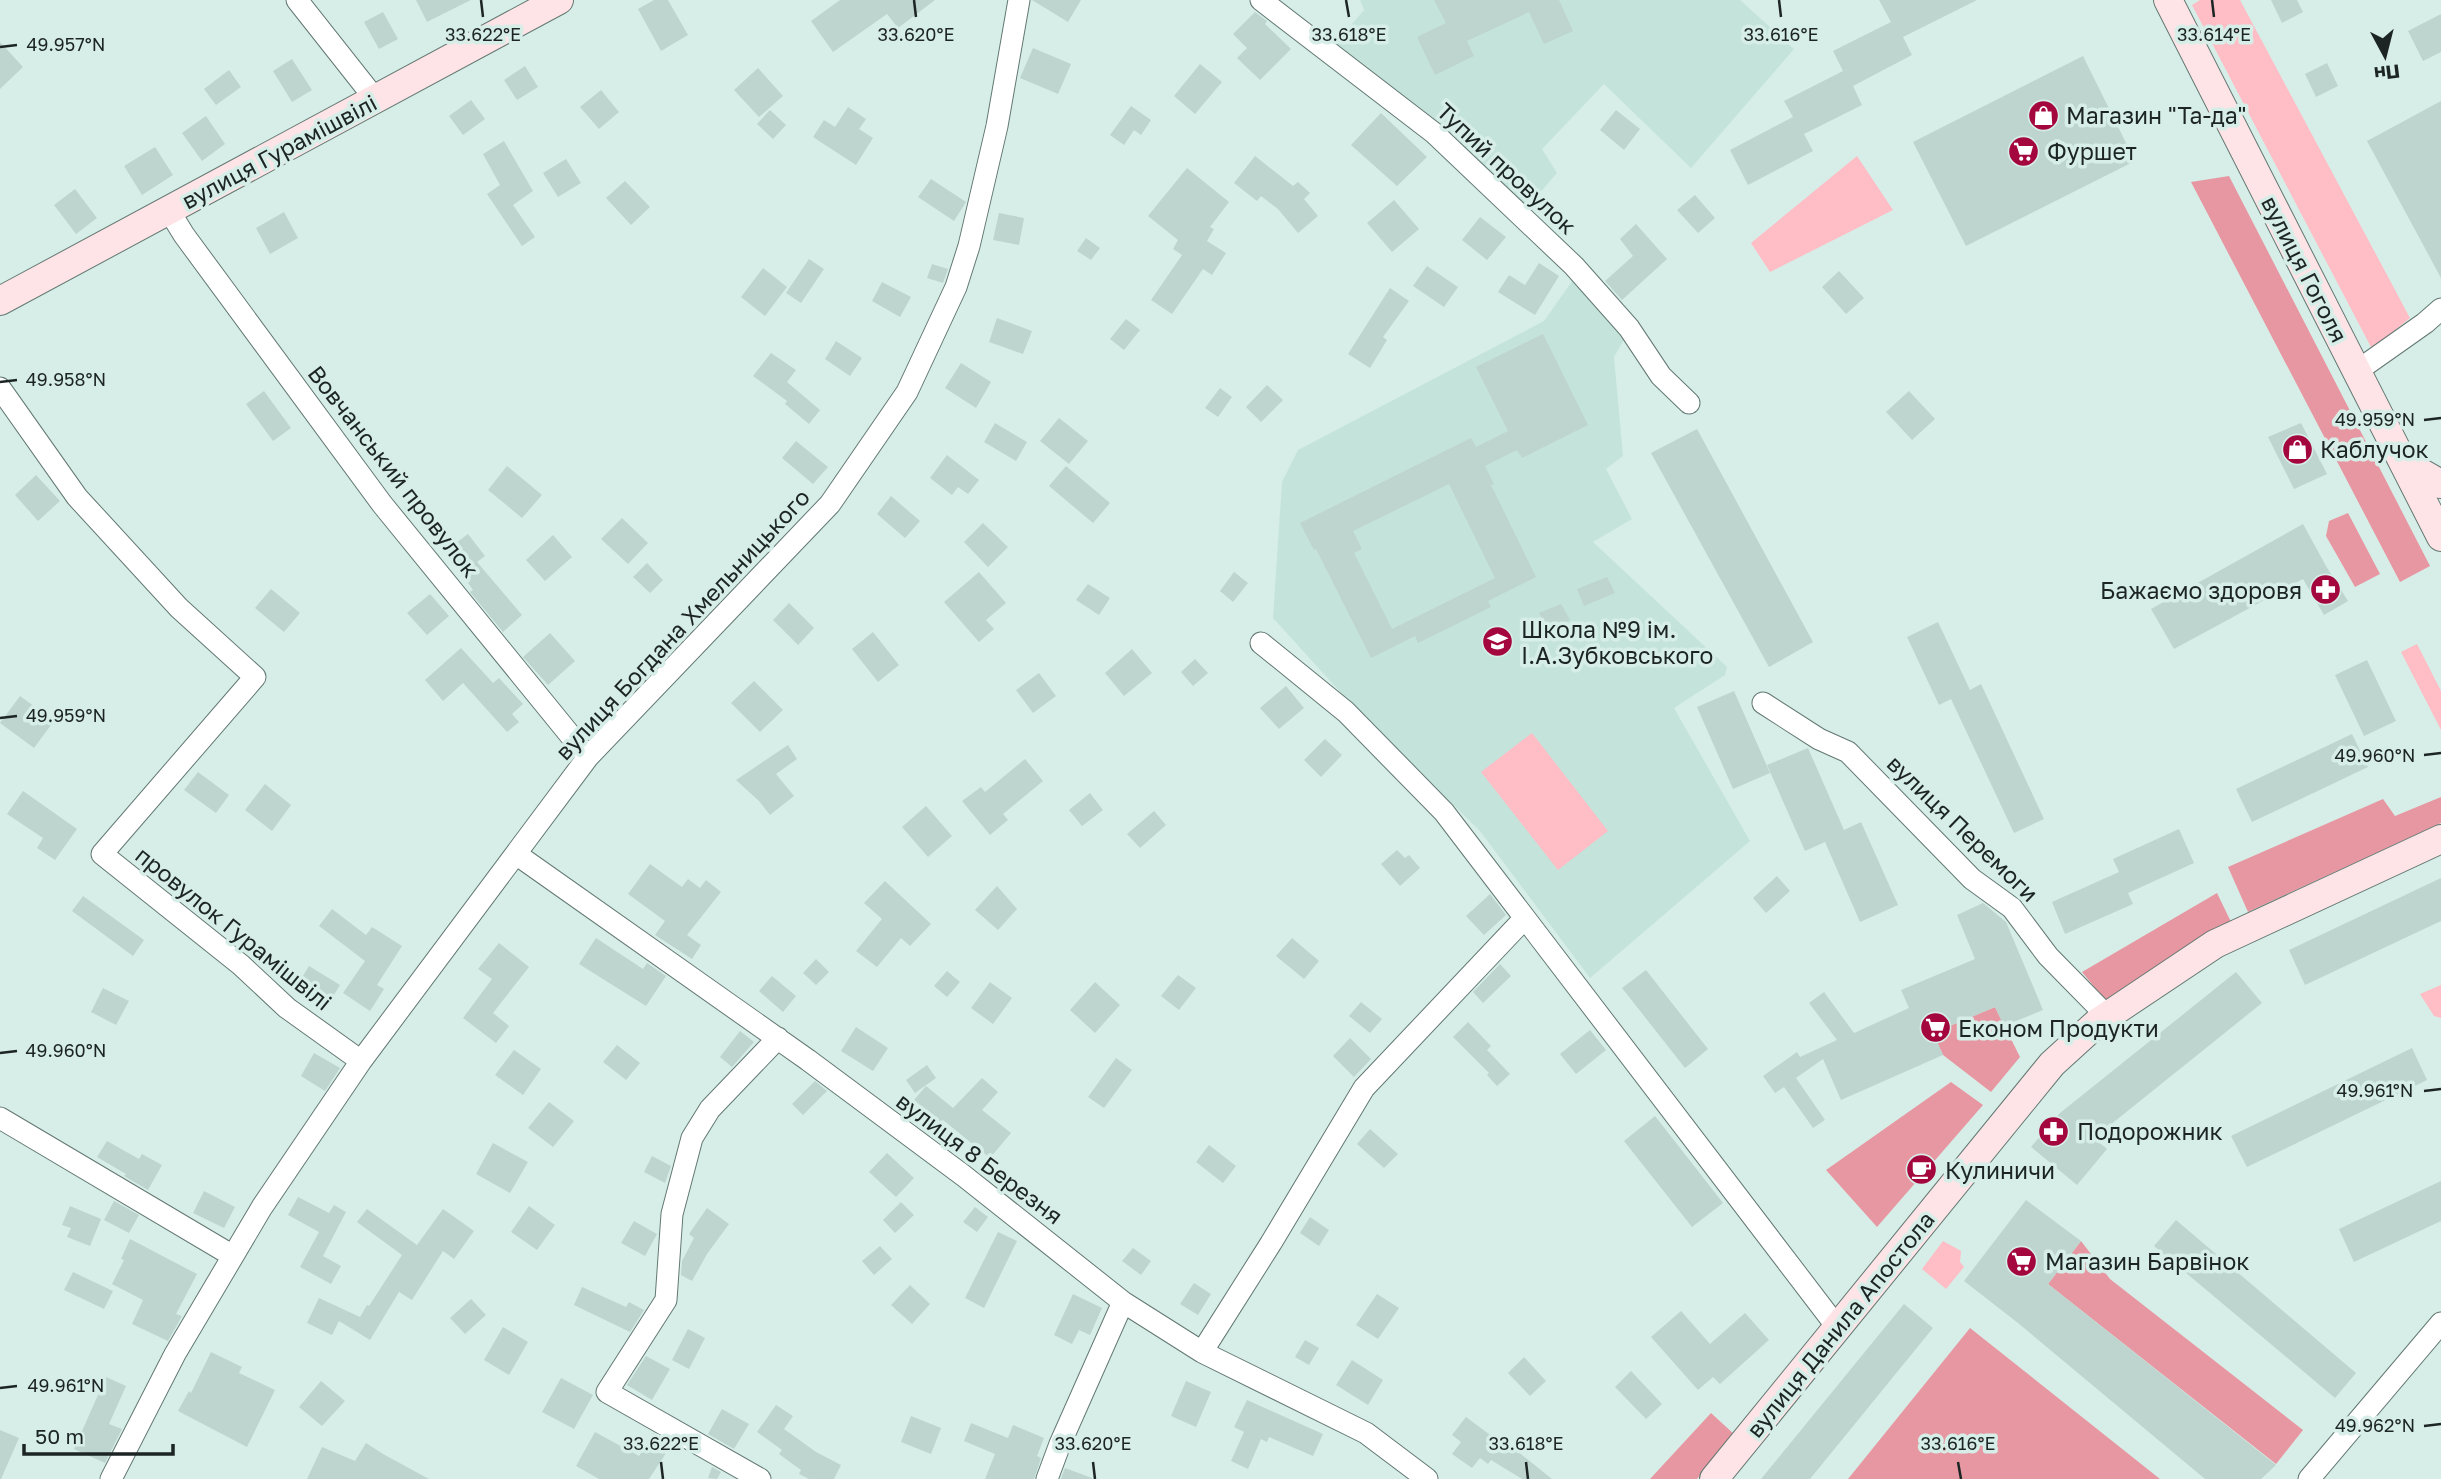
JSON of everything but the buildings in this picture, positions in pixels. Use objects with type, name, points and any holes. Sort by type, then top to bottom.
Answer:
[{"type":"street","points":[[297,0],[376,100]]},
{"type":"street","name":"вулиця Гурамішвілі","points":[[0,301],[559,0]]},
{"type":"street","name":"вулиця Богдана Хмельницького","points":[[111,1479],[175,1354],[262,1207],[361,1061],[589,758],[830,504],[907,392],[956,286],[969,246],[997,126],[1019,0]]},
{"type":"street","name":"Тупий провулок","points":[[1261,0],[1434,133],[1574,266],[1629,328],[1661,376],[1689,403]]},
{"type":"street","name":"вулиця Гоголя","points":[[2168,0],[2441,537]]},
{"type":"street","name":"Вовчанський провулок","points":[[168,209],[184,235],[382,504],[589,758]]},
{"type":"street","points":[[2357,371],[2441,309]]},
{"type":"street","name":"провулок Гурамішвілі","points":[[0,388],[77,498],[179,608],[255,677],[102,854],[241,965],[287,1009],[361,1061]]},
{"type":"street","points":[[2404,463],[2441,484]]},
{"type":"street","points":[[1261,643],[1346,712],[1444,812],[1837,1327]]},
{"type":"street","name":"вулиця Перемоги","points":[[1763,703],[1819,738],[1848,752],[1972,879],[2012,908],[2048,956],[2107,1016]]},
{"type":"street","name":"вулиця Данила Апостола","points":[[1714,1479],[2052,1064],[2107,1016],[2215,944],[2441,839]]},
{"type":"street","name":"вулиця 8 Березня","points":[[516,854],[778,1038],[964,1176],[1123,1302],[1202,1352],[1366,1433],[1427,1479]]},
{"type":"street","points":[[1202,1352],[1364,1088],[1524,919]]},
{"type":"street","points":[[760,1479],[607,1392],[666,1300],[672,1214],[692,1138],[710,1109],[778,1038]]},
{"type":"street","points":[[0,1118],[233,1256]]},
{"type":"street","points":[[1048,1479],[1060,1444],[1123,1302]]},
{"type":"street","points":[[2309,1479],[2441,1323]]},
{"type":"shaded area","points":[[1360,0],[1740,0],[1794,49],[1691,168],[1604,84],[1542,149],[1557,173],[1524,211],[1335,44],[1364,10]]},
{"type":"shaded area","points":[[2200,0],[2240,0],[2410,318],[2372,349],[2192,5]]},
{"type":"shaded area","points":[[1857,156],[1893,210],[1770,272],[1751,243]]},
{"type":"shaded area","points":[[2229,176],[2430,566],[2400,582],[2191,182]]},
{"type":"shaded area","name":"Школа №9 ім. І.А.Зубковського","points":[[1575,277],[1625,338],[1614,357],[1623,456],[1606,469],[1632,519],[1593,542],[1727,667],[1725,675],[1674,708],[1750,841],[1590,978],[1480,831],[1353,706],[1273,618],[1282,482],[1298,450],[1544,321]]},
{"type":"shaded area","points":[[2348,513],[2380,574],[2355,587],[2326,536],[2329,521]]},
{"type":"shaded area","points":[[2417,644],[2441,691],[2441,730],[2401,652]]},
{"type":"shaded area","points":[[1532,733],[1608,831],[1558,870],[1481,772]]},
{"type":"shaded area","points":[[2441,797],[2441,823],[2248,912],[2228,867],[2383,799],[2395,816]]},
{"type":"shaded area","points":[[2217,893],[2232,924],[2105,1000],[2082,972]]},
{"type":"shaded area","points":[[2441,985],[2441,1018],[2434,1016],[2420,994]]},
{"type":"shaded area","points":[[1995,1007],[2020,1057],[1991,1092],[1943,1055],[1933,1033]]},
{"type":"shaded area","points":[[1951,1082],[1983,1105],[1877,1227],[1826,1170]]},
{"type":"shaded area","points":[[1943,1241],[1961,1251],[1960,1262],[1964,1267],[1946,1289],[1922,1269]]},
{"type":"shaded area","points":[[2081,1241],[2110,1279],[2303,1430],[2276,1464],[2048,1284]]},
{"type":"shaded area","points":[[1970,1328],[2160,1479],[1848,1479]]},
{"type":"shaded area","points":[[1711,1413],[1735,1435],[1697,1479],[1650,1479]]},
{"type":"place","name":"Магазин \"Та-да\"","points":[[2043,115]]},
{"type":"place","name":"Фуршет","points":[[2024,151]]},
{"type":"place","name":"Каблучок","points":[[2297,449]]},
{"type":"place","name":"Бажаємо здоровя","points":[[2325,590]]},
{"type":"place","name":"Школа №9 ім. І.А.Зубковського","points":[[1498,642]]},
{"type":"place","name":"Економ Продукти","points":[[1935,1028]]},
{"type":"place","name":"Подорожник","points":[[2054,1131]]},
{"type":"place","name":"Кулиничи","points":[[1922,1170]]},
{"type":"place","name":"Магазин Барвінок","points":[[2022,1261]]}]
